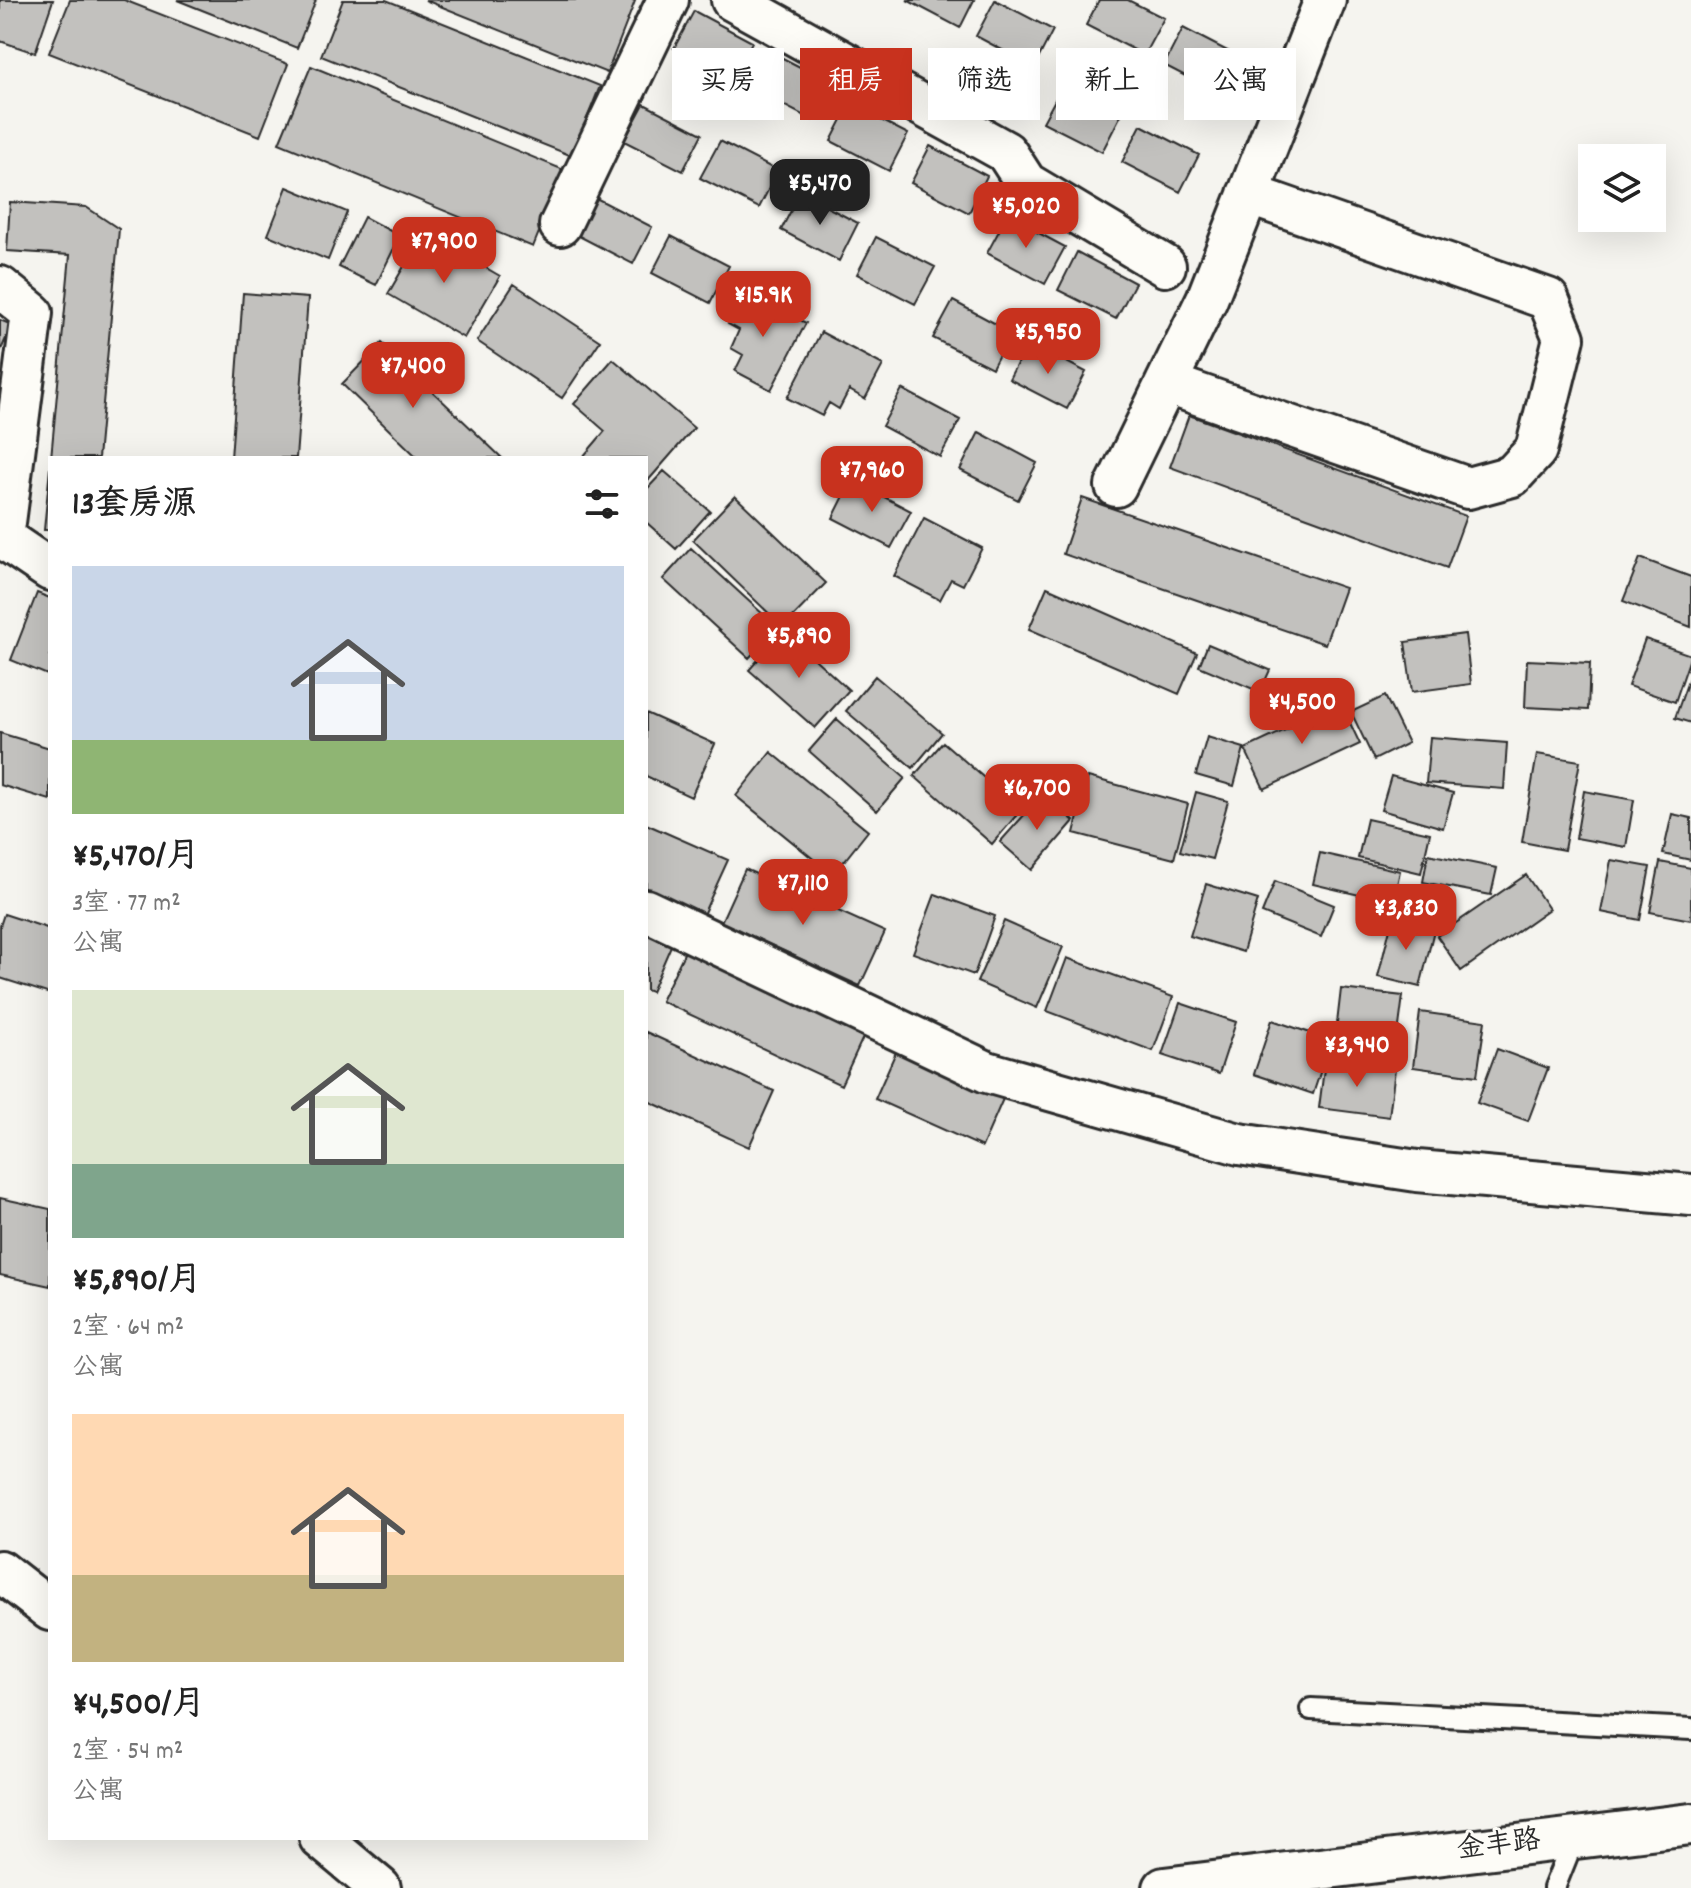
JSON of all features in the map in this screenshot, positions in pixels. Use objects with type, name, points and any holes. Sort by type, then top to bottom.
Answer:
[{"type":"street","points":[[560,225],[668,0]]},
{"type":"street","points":[[732,0],[1006,152],[1026,183],[1165,266]]},
{"type":"street","points":[[1116,486],[1207,299],[1325,0]]},
{"type":"street","points":[[1166,383],[1468,488],[1512,476],[1536,450],[1564,338],[1548,299],[1248,194]]},
{"type":"street","points":[[0,287],[32,313],[1,537],[48,569]]},
{"type":"street","points":[[648,911],[987,1072],[1239,1144],[1417,1171],[1691,1195]]},
{"type":"street","points":[[0,1571],[48,1608]]},
{"type":"street","name":"金丰路","points":[[1164,1888],[1691,1824]]},
{"type":"street","points":[[322,1840],[380,1888]]},
{"type":"lane","points":[[1311,1709],[1691,1729]]},
{"type":"lane","points":[[1554,1888],[1574,1838]]},
{"type":"building","points":[[0,0],[53,0],[35,53],[0,41]]},
{"type":"building","points":[[70,0],[124,0],[288,64],[260,136],[49,53]]},
{"type":"building","points":[[177,0],[316,0],[297,48]]},
{"type":"building","points":[[343,0],[386,0],[600,86],[572,156],[321,56]]},
{"type":"building","points":[[425,0],[633,0],[635,1],[607,73]]},
{"type":"building","points":[[907,0],[974,0],[960,28]]},
{"type":"building","points":[[995,0],[1053,30],[1040,55],[1040,48],[998,48],[976,36]]},
{"type":"building","points":[[1099,0],[1128,0],[1164,18],[1148,48],[1130,48],[1086,25]]},
{"type":"building","points":[[694,11],[752,42],[749,48],[674,48]]},
{"type":"building","points":[[1183,28],[1222,48],[1184,48],[1184,75],[1168,67],[1168,57]]},
{"type":"building","points":[[784,59],[800,67],[800,114],[784,106]]},
{"type":"building","points":[[311,66],[564,170],[533,247],[279,143]]},
{"type":"building","points":[[1056,98],[1056,120],[1118,120],[1102,152],[1043,122]]},
{"type":"building","points":[[644,104],[702,134],[683,171],[624,141]]},
{"type":"building","points":[[842,120],[881,120],[908,134],[889,171],[831,141]]},
{"type":"building","points":[[1141,125],[1199,155],[1180,192],[1122,162]]},
{"type":"building","points":[[720,141],[778,171],[759,208],[700,178]]},
{"type":"building","points":[[930,146],[987,176],[969,213],[911,183]]},
{"type":"building","points":[[287,187],[347,212],[328,260],[268,235]]},
{"type":"building","points":[[800,193],[858,223],[839,261],[781,230]]},
{"type":"building","points":[[594,197],[652,227],[633,264],[575,234]]},
{"type":"building","points":[[10,202],[86,207],[119,229],[98,456],[51,456],[70,255],[7,251]]},
{"type":"building","points":[[1007,216],[1065,247],[1045,284],[987,253]]},
{"type":"building","points":[[364,217],[400,236],[376,285],[339,267]]},
{"type":"building","points":[[424,232],[500,276],[464,338],[388,294]]},
{"type":"building","points":[[671,236],[729,266],[710,303],[652,273]]},
{"type":"building","points":[[876,237],[935,267],[915,304],[857,274]]},
{"type":"building","points":[[1077,252],[1135,283],[1116,319],[1058,290]]},
{"type":"building","points":[[514,284],[600,341],[562,398],[477,341]]},
{"type":"building","points":[[744,292],[806,323],[771,390],[735,371],[743,355],[731,348],[739,330],[728,324]]},
{"type":"building","points":[[243,293],[308,298],[296,456],[231,456]]},
{"type":"building","points":[[953,301],[1011,332],[992,368],[933,338]]},
{"type":"building","points":[[0,320],[12,325],[0,352]]},
{"type":"building","points":[[821,332],[883,365],[865,399],[849,390],[839,409],[829,403],[822,416],[787,398]]},
{"type":"building","points":[[1028,342],[1086,372],[1067,409],[1009,379]]},
{"type":"building","points":[[382,343],[500,456],[416,456],[342,384]]},
{"type":"building","points":[[613,359],[694,428],[648,481],[648,456],[584,456],[605,431],[574,404]]},
{"type":"building","points":[[902,389],[960,420],[940,457],[882,426]]},
{"type":"building","points":[[1189,415],[1466,516],[1447,568],[1170,467]]},
{"type":"building","points":[[979,432],[1037,463],[1018,500],[960,470]]},
{"type":"building","points":[[664,471],[710,511],[676,549],[648,524],[648,488]]},
{"type":"building","points":[[852,480],[911,511],[891,548],[833,518]]},
{"type":"building","points":[[48,489],[48,530],[44,530]]},
{"type":"building","points":[[735,496],[826,583],[783,627],[693,540]]},
{"type":"building","points":[[1082,498],[1345,588],[1325,644],[1063,554]]},
{"type":"building","points":[[924,518],[982,548],[963,585],[951,579],[940,600],[894,576]]},
{"type":"building","points":[[691,548],[777,627],[749,658],[663,579]]},
{"type":"building","points":[[1640,558],[1691,577],[1691,627],[1623,601]]},
{"type":"building","points":[[1047,587],[1197,653],[1179,694],[1029,629]]},
{"type":"building","points":[[37,593],[48,597],[48,675],[11,660]]},
{"type":"building","points":[[784,631],[849,690],[815,728],[749,670]]},
{"type":"building","points":[[1465,634],[1471,684],[1412,692],[1405,642]]},
{"type":"building","points":[[1645,639],[1691,655],[1675,702],[1628,686]]},
{"type":"building","points":[[1208,644],[1270,670],[1260,692],[1199,666]]},
{"type":"building","points":[[1527,660],[1590,663],[1588,710],[1525,707]]},
{"type":"building","points":[[1691,672],[1691,723],[1675,718]]},
{"type":"building","points":[[875,676],[942,733],[913,768],[846,711]]},
{"type":"building","points":[[1385,696],[1408,743],[1374,760],[1351,712]]},
{"type":"building","points":[[1341,704],[1360,744],[1264,789],[1245,749]]},
{"type":"building","points":[[648,714],[715,744],[691,797],[648,777]]},
{"type":"building","points":[[837,719],[905,778],[877,811],[809,751]]},
{"type":"building","points":[[0,733],[48,747],[48,799],[0,785]]},
{"type":"building","points":[[1207,737],[1244,748],[1234,786],[1196,775]]},
{"type":"building","points":[[1430,737],[1507,743],[1504,789],[1426,783]]},
{"type":"building","points":[[943,742],[1021,810],[992,844],[914,776]]},
{"type":"building","points":[[771,752],[868,831],[833,875],[736,796]]},
{"type":"building","points":[[1537,754],[1580,761],[1564,850],[1522,842]]},
{"type":"building","points":[[1391,776],[1453,793],[1443,828],[1381,810]]},
{"type":"building","points":[[1088,777],[1188,804],[1174,859],[1074,833]]},
{"type":"building","points":[[1584,791],[1634,800],[1626,847],[1576,838]]},
{"type":"building","points":[[1196,792],[1228,801],[1212,859],[1180,851]]},
{"type":"building","points":[[1043,794],[1074,821],[1032,870],[1000,842]]},
{"type":"building","points":[[1672,814],[1691,818],[1691,860],[1663,854]]},
{"type":"building","points":[[1367,819],[1430,833],[1421,873],[1358,858]]},
{"type":"building","points":[[648,825],[728,860],[702,917],[648,892]]},
{"type":"building","points":[[1320,853],[1400,871],[1393,903],[1313,884]]},
{"type":"building","points":[[1428,854],[1497,868],[1491,895],[1423,882]]},
{"type":"building","points":[[1611,860],[1650,867],[1640,920],[1601,912]]},
{"type":"building","points":[[1660,862],[1691,868],[1691,920],[1650,912]]},
{"type":"building","points":[[745,869],[885,932],[860,986],[721,922]]},
{"type":"building","points":[[1526,875],[1549,909],[1461,971],[1437,936]]},
{"type":"building","points":[[1275,881],[1334,905],[1321,937],[1262,913]]},
{"type":"building","points":[[1206,884],[1258,900],[1243,952],[1190,936]]},
{"type":"building","points":[[935,894],[995,916],[974,975],[913,953]]},
{"type":"building","points":[[4,914],[48,928],[48,993],[0,978],[0,926]]},
{"type":"building","points":[[1393,916],[1435,926],[1420,987],[1378,977]]},
{"type":"building","points":[[1004,921],[1063,947],[1037,1008],[977,982]]},
{"type":"building","points":[[648,930],[673,941],[651,992],[648,991]]},
{"type":"building","points":[[687,947],[866,1031],[841,1085],[661,1001]]},
{"type":"building","points":[[1067,958],[1173,997],[1153,1051],[1047,1011]]},
{"type":"building","points":[[1341,989],[1403,996],[1395,1057],[1334,1049]]},
{"type":"building","points":[[1180,1003],[1236,1022],[1219,1074],[1162,1055]]},
{"type":"building","points":[[1420,1012],[1485,1021],[1477,1076],[1413,1067]]},
{"type":"building","points":[[1272,1020],[1331,1040],[1313,1094],[1254,1074]]},
{"type":"building","points":[[648,1033],[774,1091],[749,1147],[648,1101]]},
{"type":"building","points":[[899,1045],[1006,1092],[982,1147],[875,1099]]},
{"type":"building","points":[[1497,1049],[1548,1068],[1528,1121],[1477,1103]]},
{"type":"building","points":[[1325,1061],[1395,1069],[1389,1117],[1319,1108]]},
{"type":"building","points":[[0,1198],[48,1209],[48,1286],[0,1275]]}]
